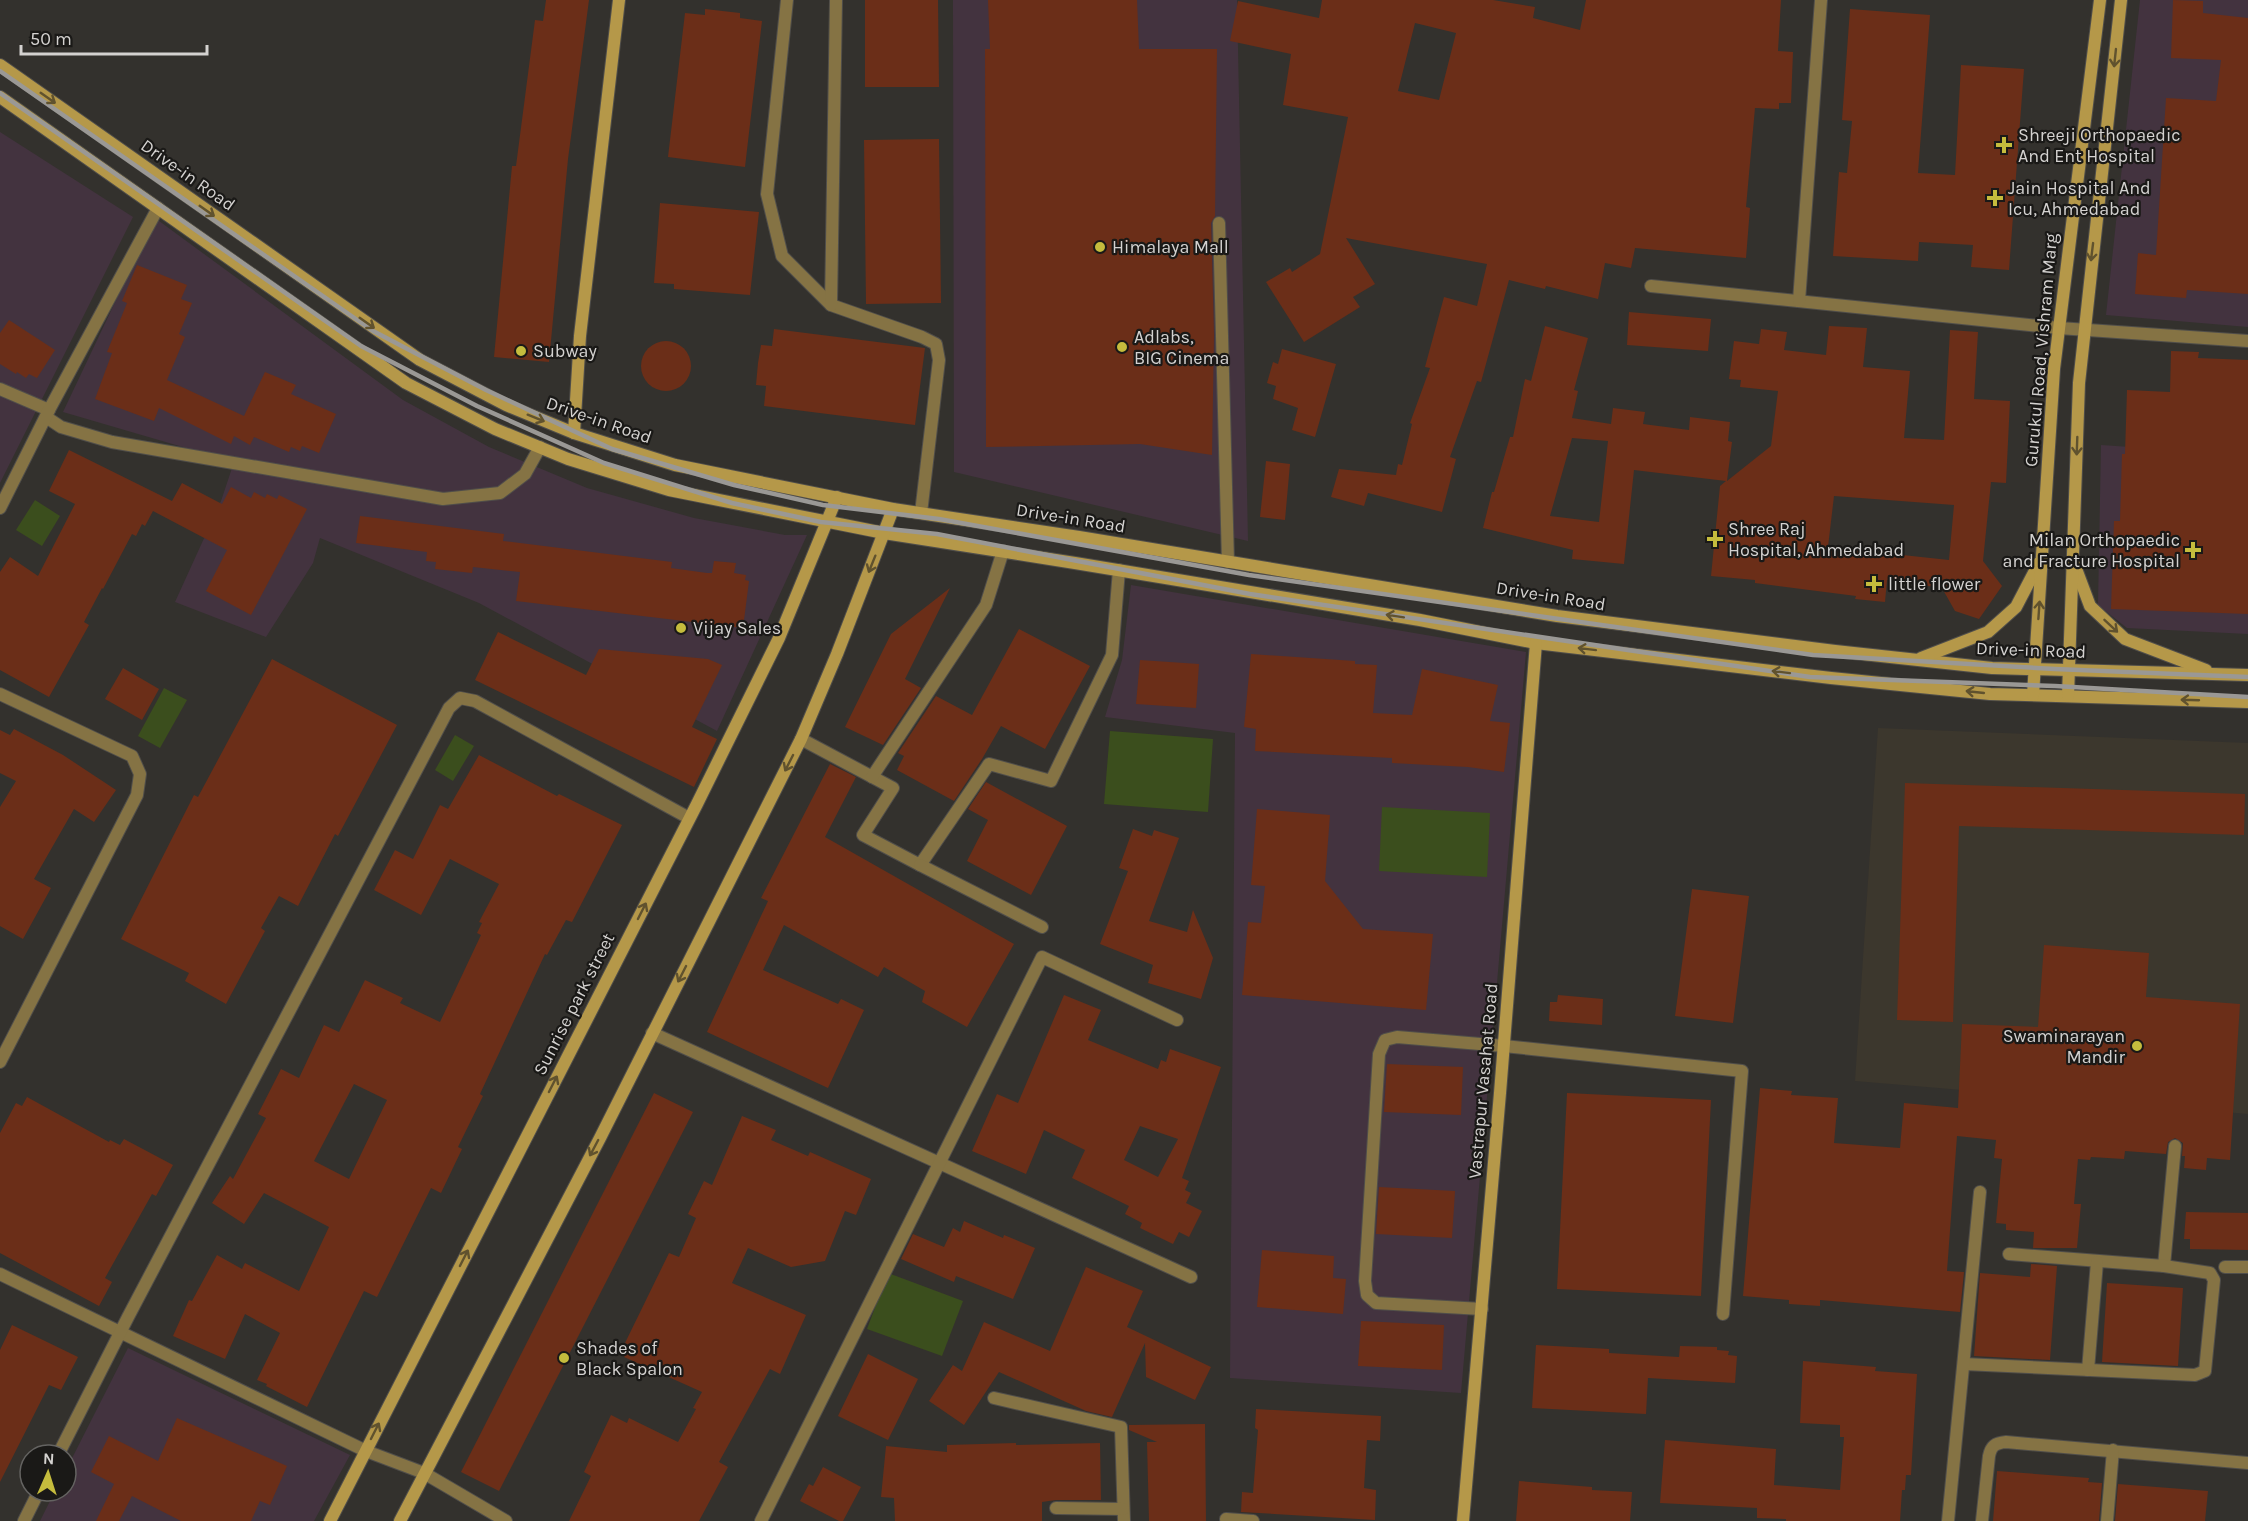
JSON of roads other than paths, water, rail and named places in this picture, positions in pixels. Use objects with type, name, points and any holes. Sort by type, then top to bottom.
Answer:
[{"type":"main road","points":[[574,433],[580,336],[619,0]]},
{"type":"main road","name":"Gurukul Road, Vishram Marg","points":[[2033,695],[2054,369],[2100,0]]},
{"type":"main road","points":[[2068,696],[2079,383],[2121,0]]},
{"type":"main road","name":"Drive-in Road","points":[[0,65],[420,360],[506,405],[574,433],[675,465],[893,509],[1557,616],[1992,668],[2248,675]]},
{"type":"main road","points":[[0,97],[406,382],[495,429],[568,459],[669,490],[884,533],[1420,620],[1536,643],[1990,694],[2248,702]]},
{"type":"main road","name":"Sunrise park street","points":[[330,1521],[779,638],[837,497]]},
{"type":"main road","points":[[400,1521],[801,739],[893,509]]},
{"type":"main road","points":[[1917,660],[1988,632],[2016,607],[2042,557]]},
{"type":"main road","points":[[2073,559],[2090,606],[2125,639],[2216,674]]},
{"type":"main road","name":"Vastrapur Vasahat Road","points":[[1463,1521],[1536,643]]},
{"type":"street","points":[[787,0],[767,194],[782,256],[831,305],[936,344],[939,360],[921,513]]},
{"type":"street","points":[[831,305],[836,0]]},
{"type":"street","points":[[1799,301],[1821,0]]},
{"type":"street","points":[[0,508],[47,414],[158,208]]},
{"type":"street","points":[[1219,223],[1228,562]]},
{"type":"street","points":[[1651,286],[2059,328],[2248,341]]},
{"type":"street","points":[[0,389],[47,414],[61,427],[112,442],[443,500],[500,493],[525,474],[540,447]]},
{"type":"street","points":[[872,777],[986,605],[1003,551]]},
{"type":"street","points":[[920,865],[989,764],[1051,781],[1112,655],[1119,570]]},
{"type":"street","points":[[0,694],[132,756],[141,774],[137,795],[0,1062]]},
{"type":"street","points":[[64,1443],[120,1332],[449,708],[460,698],[475,700],[689,818]]},
{"type":"street","points":[[801,739],[893,788],[863,835],[1042,927]]},
{"type":"street","points":[[761,1521],[1042,957],[1177,1020]]},
{"type":"street","points":[[652,1033],[1191,1277]]},
{"type":"street","points":[[1482,1309],[1376,1303],[1367,1294],[1365,1281],[1379,1054],[1385,1040],[1397,1037],[1504,1046],[1742,1071],[1723,1314]]},
{"type":"street","points":[[2164,1266],[2175,1146]]},
{"type":"street","points":[[1948,1521],[1980,1192]]},
{"type":"street","points":[[1965,1364],[2195,1375],[2205,1371],[2214,1275],[2206,1271],[2164,1266],[2009,1254]]},
{"type":"street","points":[[2088,1370],[2097,1262]]},
{"type":"street","points":[[2225,1267],[2248,1267]]},
{"type":"street","points":[[0,1274],[366,1450],[424,1473],[506,1521]]},
{"type":"street","points":[[994,1398],[1121,1427],[1123,1515],[1056,1508]]},
{"type":"street","points":[[1982,1521],[1990,1448],[1997,1443],[2113,1450],[2248,1463]]},
{"type":"street","points":[[2107,1521],[2113,1450]]},
{"type":"street","points":[[24,1521],[33,1503]]},
{"type":"street","points":[[1226,1519],[1253,1521]]},
{"type":"railway","points":[[0,71],[373,331],[486,390],[612,449],[734,485],[823,505],[939,519],[1249,575],[1813,655],[2248,677]]},
{"type":"railway","points":[[0,93],[361,346],[477,406],[604,463],[732,503],[821,522],[937,534],[1250,594],[1810,677],[2055,686],[2248,697]]},
{"type":"place","name":"Shreeji Orthopaedic And Ent Hospital","points":[[2004,145]]},
{"type":"place","name":"Jain Hospital And Icu, Ahmedabad","points":[[1995,198]]},
{"type":"place","name":"Himalaya Mall","points":[[1100,247]]},
{"type":"place","name":"Adlabs, BIG Cinema","points":[[1122,347]]},
{"type":"place","name":"Subway","points":[[521,351]]},
{"type":"place","name":"Shree Raj Hospital, Ahmedabad","points":[[1715,539]]},
{"type":"place","name":"Milan Orthopaedic and Fracture Hospital","points":[[2193,550]]},
{"type":"place","name":"little flower","points":[[1874,584]]},
{"type":"place","name":"Vijay Sales","points":[[681,628]]},
{"type":"place","name":"Swaminarayan Mandir","points":[[2137,1046]]},
{"type":"place","name":"Shades of Black Spalon","points":[[564,1358]]}]
